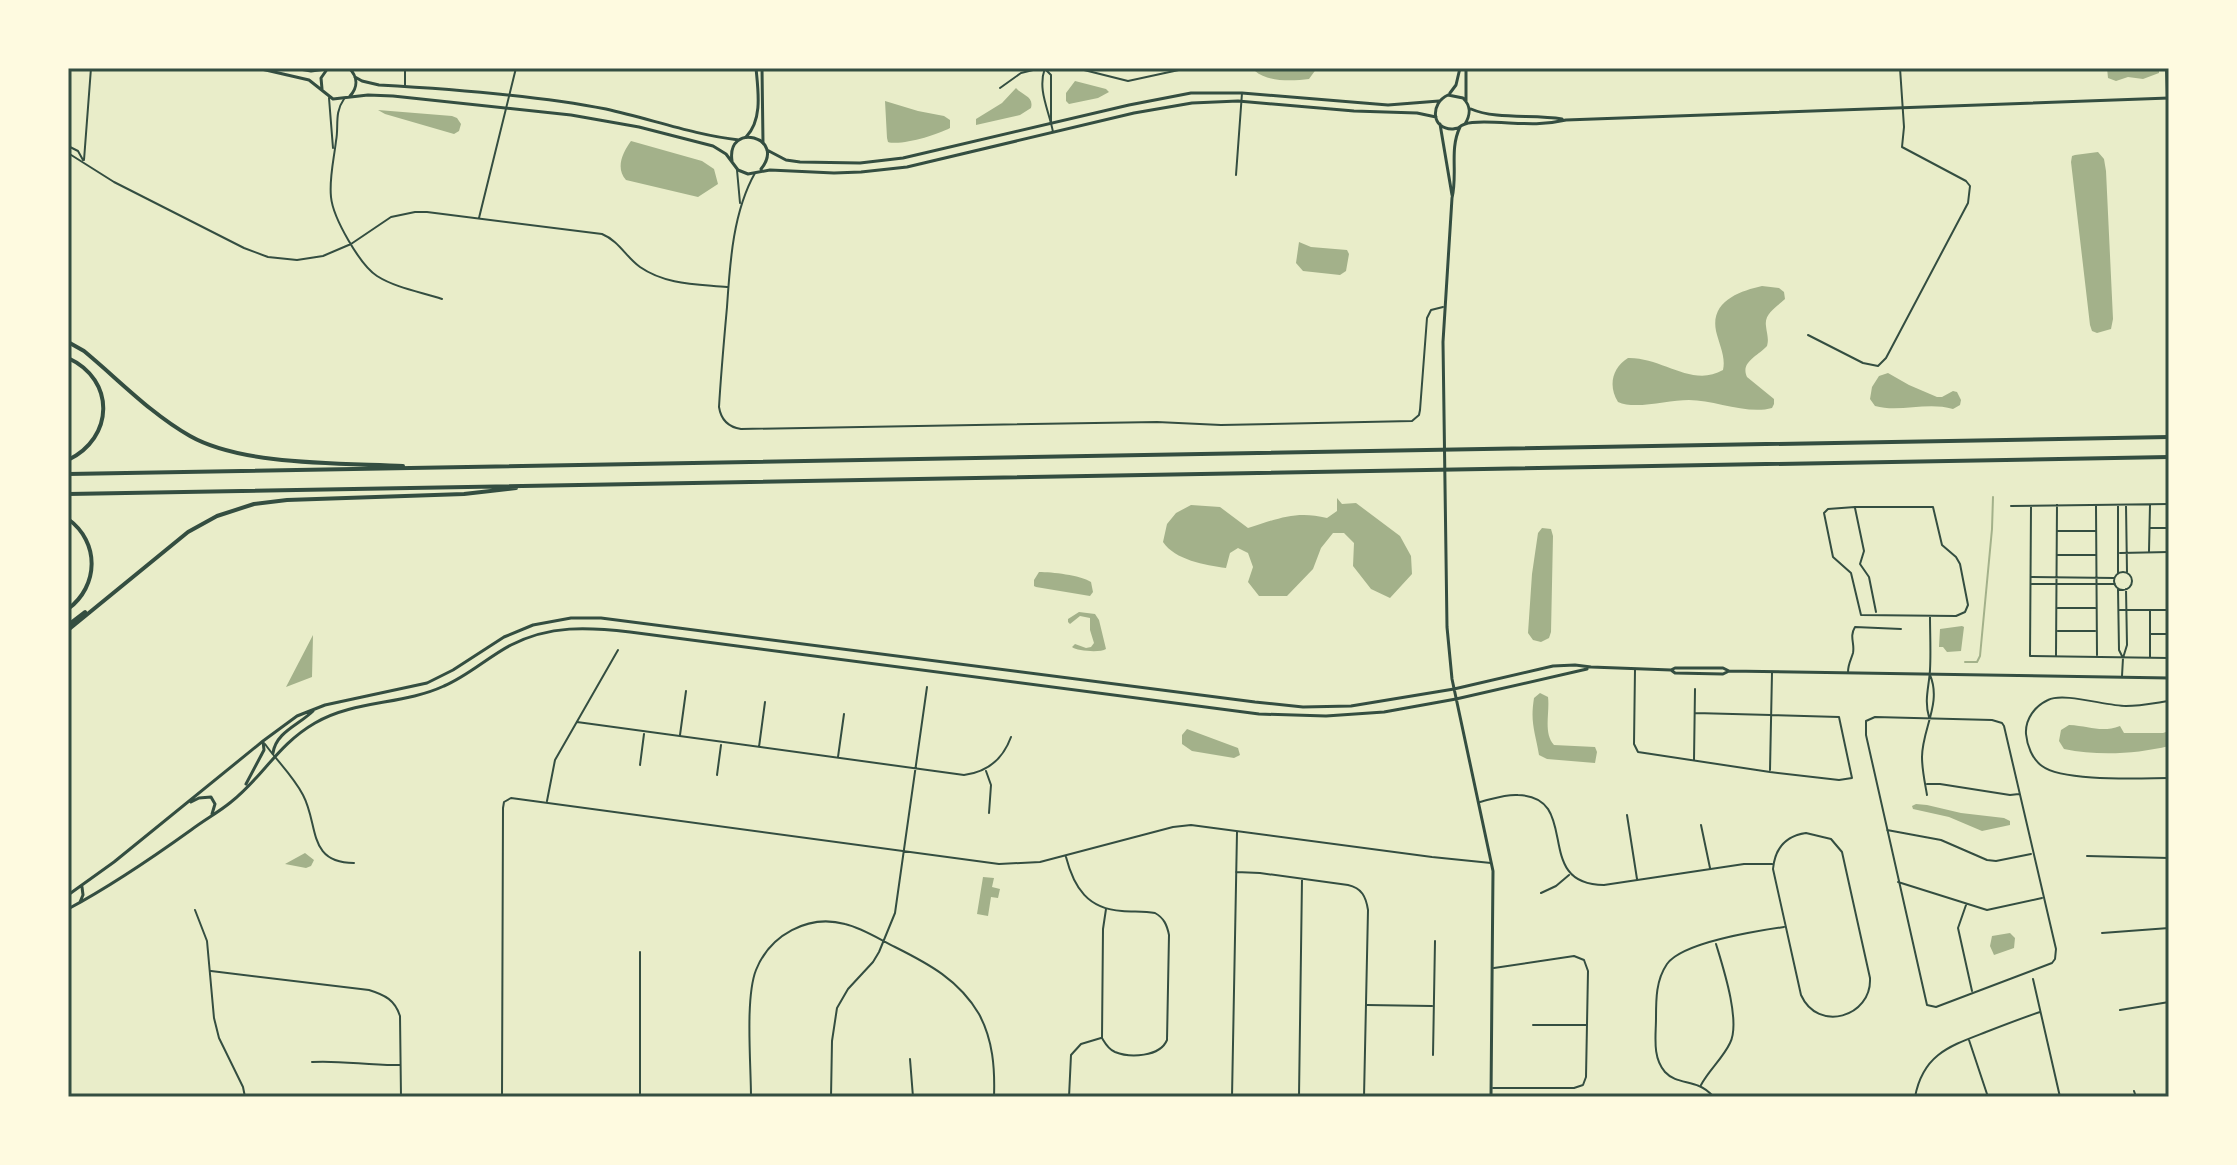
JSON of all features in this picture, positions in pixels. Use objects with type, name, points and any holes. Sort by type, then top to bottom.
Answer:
[{"type":"highway","points":[[68,342],[167,422],[214,447],[245,455],[295,460],[445,468]]},
{"type":"highway","points":[[68,358],[87,369],[95,379],[104,405],[96,436],[88,448],[68,460]]},
{"type":"highway","points":[[68,474],[2169,437]]},
{"type":"highway","points":[[68,494],[2169,457]]},
{"type":"highway","points":[[68,627],[188,532],[217,516],[254,504],[287,500],[464,494],[547,485]]},
{"type":"highway","points":[[68,519],[85,536],[92,564],[85,592],[68,609]]},
{"type":"main road","points":[[257,68],[303,77],[329,97],[393,96],[593,118],[639,127],[713,146],[743,173],[770,170],[834,173],[907,167],[1134,113],[1192,103],[1241,101],[1417,113],[1436,117]]},
{"type":"main road","points":[[294,68],[311,71],[327,69]]},
{"type":"main road","points":[[349,68],[356,85],[350,96]]},
{"type":"main road","points":[[746,137],[755,123],[759,68]]},
{"type":"main road","points":[[759,68],[763,143]]},
{"type":"main road","points":[[767,150],[786,160],[800,162],[860,163],[903,158],[1191,93],[1242,93],[1388,105],[1439,101],[1456,85],[1460,68]]},
{"type":"main road","points":[[1465,124],[1469,108],[1466,101],[1466,68]]},
{"type":"main road","points":[[322,89],[321,78],[327,69]]},
{"type":"main road","points":[[355,77],[372,84],[508,96],[605,109],[718,138],[739,140],[755,137],[767,150],[767,162],[757,172]]},
{"type":"main road","points":[[1448,95],[1458,95],[1466,101]]},
{"type":"main road","points":[[1440,124],[1452,129],[1485,122],[1544,125],[1566,120],[2168,98]]},
{"type":"main road","points":[[1439,101],[1435,111],[1440,124],[1452,198]]},
{"type":"main road","points":[[1469,108],[1491,114],[1566,120]]},
{"type":"main road","points":[[1460,127],[1454,146],[1456,181],[1444,307],[1447,627],[1454,689],[1494,883],[1491,1097]]},
{"type":"main road","points":[[732,161],[732,149],[739,140]]},
{"type":"main road","points":[[68,895],[286,723],[316,708],[427,683],[504,637],[552,621],[580,617],[1303,707],[1351,706],[1454,689],[1553,666],[1575,665],[1671,670],[1675,673],[1772,671],[2169,678]]},
{"type":"main road","points":[[68,909],[232,801],[296,735],[334,714],[417,696],[445,686],[510,646],[537,634],[570,628],[649,635],[1302,717],[1349,716],[1456,699],[1591,667]]},
{"type":"main road","points":[[273,756],[281,736],[316,708]]},
{"type":"main road","points":[[244,790],[264,750],[263,741]]},
{"type":"main road","points":[[181,808],[208,796],[213,798],[215,804],[212,815]]},
{"type":"main road","points":[[80,902],[82,886]]},
{"type":"street","points":[[84,161],[91,68]]},
{"type":"street","points":[[405,68],[405,87]]},
{"type":"street","points":[[479,218],[516,68]]},
{"type":"street","points":[[1000,88],[1021,73],[1044,68]]},
{"type":"street","points":[[1044,68],[1051,75],[1051,123]]},
{"type":"street","points":[[1044,68],[1042,91],[1053,132]]},
{"type":"street","points":[[1052,68],[1080,69],[1128,81],[1188,68]]},
{"type":"street","points":[[1808,335],[1863,363],[1878,366],[1886,358],[1968,203],[1970,186],[1966,181],[1902,147],[1904,127],[1900,68]]},
{"type":"street","points":[[2166,68],[2168,98]]},
{"type":"street","points":[[1236,175],[1242,93]]},
{"type":"street","points":[[329,97],[334,151],[332,203],[351,244],[377,276],[392,284],[442,299]]},
{"type":"street","points":[[334,151],[338,111],[344,99]]},
{"type":"street","points":[[68,146],[78,151],[84,161]]},
{"type":"street","points":[[68,153],[114,182],[258,254],[311,259],[351,244],[391,217],[427,212],[602,234],[617,243],[639,267],[660,278],[728,287]]},
{"type":"street","points":[[736,168],[740,204]]},
{"type":"street","points":[[757,172],[740,204],[728,287],[719,407],[725,423],[733,428],[1412,421],[1420,410],[1427,318],[1431,310],[1444,307]]},
{"type":"street","points":[[2096,504],[2097,657]]},
{"type":"street","points":[[2118,504],[2118,573],[2114,578],[2118,589],[2119,650],[2123,658]]},
{"type":"street","points":[[2118,589],[2130,587],[2132,580],[2127,572],[2126,504]]},
{"type":"street","points":[[2149,552],[2150,504]]},
{"type":"street","points":[[2011,506],[2169,504]]},
{"type":"street","points":[[2056,656],[2057,505]]},
{"type":"street","points":[[2031,506],[2030,656],[2169,658]]},
{"type":"street","points":[[1855,507],[1864,551],[1860,564],[1869,577],[1877,613]]},
{"type":"street","points":[[1855,507],[1933,507],[1942,545],[1960,564],[1968,605],[1962,614],[1861,615],[1851,573],[1833,557],[1824,513],[1828,509],[1855,507]]},
{"type":"street","points":[[2150,528],[2169,528]]},
{"type":"street","points":[[2056,531],[2097,531]]},
{"type":"street","points":[[2118,553],[2169,552]]},
{"type":"street","points":[[2057,555],[2096,555]]},
{"type":"street","points":[[2118,573],[2127,572]]},
{"type":"street","points":[[2030,577],[2114,578]]},
{"type":"street","points":[[2030,584],[2115,584]]},
{"type":"street","points":[[2122,677],[2127,645],[2126,589]]},
{"type":"street","points":[[2057,608],[2096,608]]},
{"type":"street","points":[[2119,610],[2169,610]]},
{"type":"street","points":[[2150,610],[2150,658]]},
{"type":"street","points":[[1929,718],[1926,707],[1930,674],[1930,615]]},
{"type":"street","points":[[1848,673],[1853,651],[1851,635],[1855,627],[1901,629]]},
{"type":"street","points":[[2057,631],[2096,631]]},
{"type":"street","points":[[2149,634],[2169,634]]},
{"type":"street","points":[[547,802],[552,768],[618,650]]},
{"type":"street","points":[[1635,668],[1634,744],[1638,752],[1770,772],[1839,780],[1852,778],[1839,717],[1695,713]]},
{"type":"street","points":[[1770,772],[1772,671]]},
{"type":"street","points":[[1927,795],[1922,756],[1929,718],[1934,708],[1934,684],[1930,674]]},
{"type":"street","points":[[831,1097],[832,1041],[837,1008],[848,989],[873,962],[885,942],[895,913],[927,687]]},
{"type":"street","points":[[1694,761],[1695,689]]},
{"type":"street","points":[[680,737],[686,691]]},
{"type":"street","points":[[2169,701],[2128,706],[2058,697],[2047,700],[2030,716],[2026,731],[2030,749],[2041,766],[2071,775],[2169,778]]},
{"type":"street","points":[[759,748],[765,702]]},
{"type":"street","points":[[838,759],[844,714]]},
{"type":"street","points":[[1868,718],[1929,718],[1992,720],[2004,726],[2056,949],[2052,963],[1936,1007],[1925,1001],[1865,724],[1868,718]]},
{"type":"street","points":[[577,722],[964,775],[985,770],[1000,758],[1011,737]]},
{"type":"street","points":[[640,765],[644,732]]},
{"type":"street","points":[[263,741],[302,794],[321,849],[335,862],[354,863]]},
{"type":"street","points":[[717,775],[722,743]]},
{"type":"street","points":[[985,770],[991,785],[989,813]]},
{"type":"street","points":[[1926,784],[2020,794]]},
{"type":"street","points":[[1479,802],[1515,794],[1529,796],[1542,803],[1553,819],[1562,860],[1570,874],[1580,881],[1596,885],[1744,864],[1773,864]]},
{"type":"street","points":[[502,1097],[503,808],[504,802],[511,798],[999,864],[1033,863],[1185,825],[1492,863]]},
{"type":"street","points":[[1627,815],[1637,880]]},
{"type":"street","points":[[1701,825],[1710,870]]},
{"type":"street","points":[[1886,830],[1941,840],[1987,860],[2033,853]]},
{"type":"street","points":[[1232,1097],[1237,831]]},
{"type":"street","points":[[1806,833],[1831,839],[1842,852],[1870,978],[1867,997],[1854,1010],[1824,1017],[1810,1009],[1801,995],[1773,864],[1777,850],[1786,840],[1806,833]]},
{"type":"street","points":[[1065,856],[1072,879],[1089,901],[1106,909],[1147,912],[1160,916],[1167,925],[1167,1040],[1161,1050],[1150,1054],[1115,1052],[1102,1038],[1106,909]]},
{"type":"street","points":[[2087,856],[2169,858]]},
{"type":"street","points":[[1236,872],[1353,886],[1367,899],[1364,1097]]},
{"type":"street","points":[[1541,893],[1570,874]]},
{"type":"street","points":[[1299,1097],[1302,878]]},
{"type":"street","points":[[1898,882],[1987,910],[2043,898]]},
{"type":"street","points":[[1967,904],[1958,928],[1972,993]]},
{"type":"street","points":[[195,910],[207,941],[214,1018],[219,1038],[245,1097]]},
{"type":"street","points":[[751,1097],[753,981],[760,962],[771,946],[795,928],[823,922],[845,924],[923,961],[951,979],[980,1016],[990,1040],[994,1062],[994,1097]]},
{"type":"street","points":[[1714,1097],[1700,1086],[1671,1077],[1663,1071],[1656,1055],[1658,983],[1672,959],[1680,953],[1747,932],[1785,927]]},
{"type":"street","points":[[2102,933],[2169,928]]},
{"type":"street","points":[[1433,1055],[1435,941]]},
{"type":"street","points":[[1700,1086],[1728,1047],[1734,1028],[1716,942]]},
{"type":"street","points":[[640,952],[640,1097]]},
{"type":"street","points":[[1492,1088],[1581,1086],[1586,1077],[1588,965],[1574,956],[1493,968]]},
{"type":"street","points":[[211,971],[369,990],[385,996],[398,1008],[400,1016],[401,1097]]},
{"type":"street","points":[[2033,979],[2060,1097]]},
{"type":"street","points":[[2120,1010],[2169,1002]]},
{"type":"street","points":[[1367,1005],[1433,1006]]},
{"type":"street","points":[[1915,1097],[1921,1077],[1935,1057],[1946,1049],[2040,1012]]},
{"type":"street","points":[[1533,1025],[1587,1025]]},
{"type":"street","points":[[1069,1097],[1070,1059],[1074,1051],[1081,1044],[1102,1038]]},
{"type":"street","points":[[1969,1039],[1988,1097]]},
{"type":"street","points":[[910,1059],[913,1097]]},
{"type":"street","points":[[312,1062],[401,1065]]},
{"type":"street","points":[[2134,1091],[2136,1097]]},
{"type":"shaded area","points":[[1255,68],[1317,68],[1309,79],[1288,80],[1260,75]]},
{"type":"shaded area","points":[[2107,68],[2152,68],[2159,70],[2159,73],[2143,79],[2128,77],[2116,81],[2108,78]]},
{"type":"shaded area","points":[[1075,81],[1109,92],[1098,98],[1069,104],[1066,93]]},
{"type":"shaded area","points":[[1016,88],[1029,99],[1031,108],[1020,115],[976,125],[976,119],[1002,103]]},
{"type":"shaded area","points":[[885,101],[944,116],[950,120],[950,128],[919,139],[888,142]]},
{"type":"shaded area","points":[[378,110],[452,116],[461,124],[454,134]]},
{"type":"shaded area","points":[[631,141],[702,161],[714,169],[718,184],[698,197],[626,180],[621,165]]},
{"type":"shaded area","points":[[2098,152],[2104,159],[2106,171],[2113,319],[2111,329],[2097,333],[2092,331],[2090,325],[2071,162],[2072,156]]},
{"type":"shaded area","points":[[1299,242],[1311,247],[1347,250],[1346,271],[1340,275],[1303,271],[1296,263]]},
{"type":"shaded area","points":[[1762,286],[1779,288],[1784,292],[1785,299],[1767,317],[1767,346],[1748,363],[1745,372],[1774,399],[1772,408],[1752,410],[1689,400],[1642,405],[1618,402],[1613,390],[1613,378],[1618,367],[1628,358],[1700,376],[1723,370],[1723,355],[1715,321],[1718,312],[1728,299]]},
{"type":"shaded area","points":[[1888,373],[1937,397],[1957,392],[1960,405],[1953,409],[1875,406],[1870,399],[1872,387],[1879,376]]},
{"type":"shaded area","points":[[1337,498],[1342,504],[1356,503],[1400,536],[1411,556],[1412,574],[1390,598],[1371,589],[1353,566],[1354,543],[1344,533],[1333,533],[1321,548],[1313,569],[1287,596],[1259,596],[1248,582],[1253,567],[1248,553],[1238,548],[1230,553],[1226,568],[1183,557],[1163,542],[1167,524],[1176,513],[1191,505],[1220,507],[1248,528],[1296,515],[1327,518],[1337,511]]},
{"type":"shaded area","points":[[1542,528],[1551,529],[1553,536],[1551,632],[1549,638],[1541,642],[1533,640],[1528,633],[1532,574],[1538,533]]},
{"type":"shaded area","points":[[1039,572],[1066,574],[1086,580],[1091,582],[1093,592],[1090,596],[1036,587],[1034,580]]},
{"type":"shaded area","points":[[1079,612],[1095,614],[1106,649],[1089,651],[1072,647],[1075,644],[1086,648],[1094,643],[1090,618],[1080,616],[1070,624],[1068,622]]},
{"type":"shaded area","points":[[1962,626],[1961,651],[1947,652],[1939,647],[1940,629]]},
{"type":"shaded area","points":[[313,635],[312,677],[286,687]]},
{"type":"shaded area","points":[[1540,693],[1548,697],[1548,728],[1554,745],[1595,747],[1595,763],[1547,759],[1539,755],[1533,714],[1534,698]]},
{"type":"shaded area","points":[[2069,725],[2101,729],[2120,726],[2124,733],[2169,731],[2169,746],[2117,753],[2064,749],[2059,741],[2061,730]]},
{"type":"shaded area","points":[[1187,729],[1238,748],[1240,755],[1234,758],[1192,751],[1182,744],[1182,735]]},
{"type":"shaded area","points":[[1916,804],[2004,818],[2010,821],[2010,825],[1982,831],[1949,817],[1913,809],[1912,806]]},
{"type":"shaded area","points":[[305,853],[314,860],[311,866],[285,864]]},
{"type":"shaded area","points":[[983,877],[994,878],[992,887],[1000,889],[998,898],[991,897],[988,916],[977,914]]},
{"type":"shaded area","points":[[2010,933],[2015,938],[2014,948],[1994,955],[1990,946],[1992,936]]},
{"type":"waterway","points":[[1965,662],[1977,662],[1980,656],[1993,497]]}]
